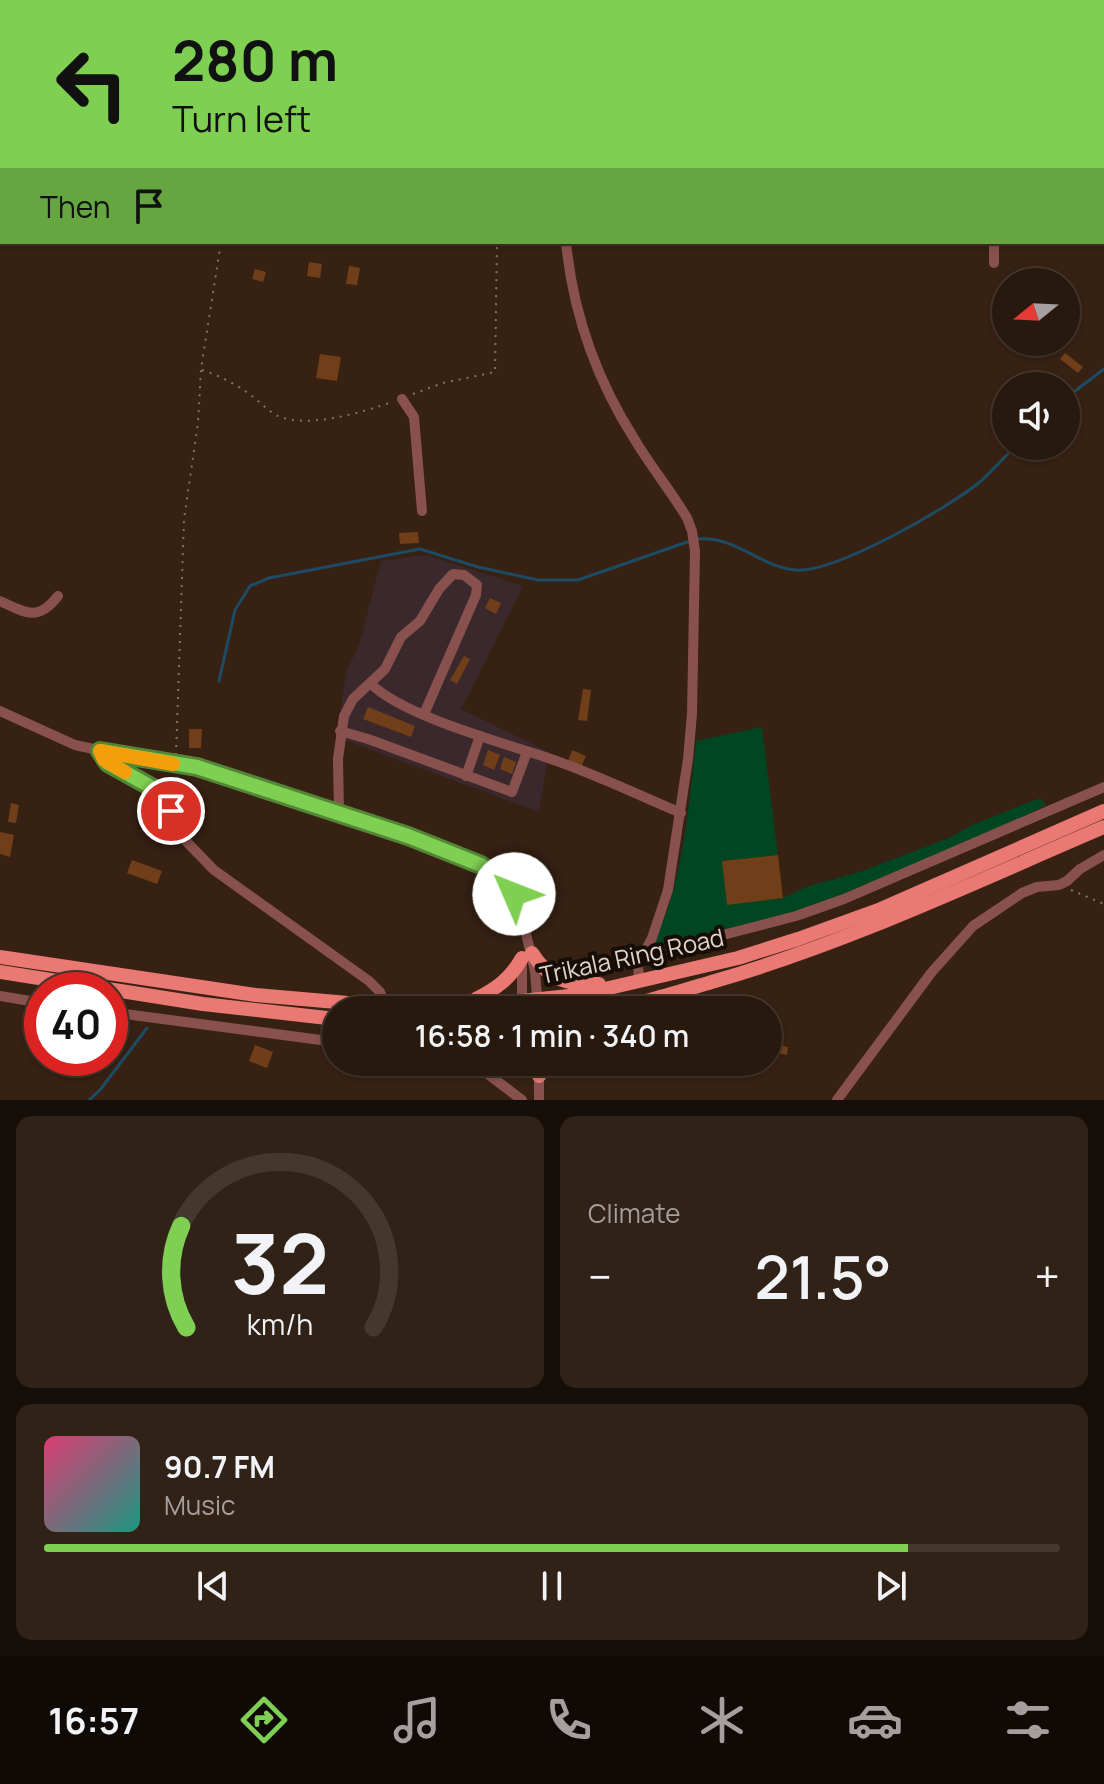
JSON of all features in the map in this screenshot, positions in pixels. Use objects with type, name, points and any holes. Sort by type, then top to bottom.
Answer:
[{"type":"main road","name":"Trikala Ring Road","points":[[578,996],[738,958],[847,922],[1104,811]]},
{"type":"main road","name":"Trikala Ring Road","points":[[660,996],[807,953],[877,926],[1104,827]]},
{"type":"main road","points":[[483,996],[507,979],[527,955],[561,982],[580,985],[635,983]]},
{"type":"main road","name":"Trikala Ring Road","points":[[0,957],[256,995],[322,1000]]},
{"type":"main road","points":[[0,972],[203,1004],[322,1017]]},
{"type":"street","points":[[566,244],[577,309],[593,362],[627,427],[681,508],[692,531],[695,551],[692,714],[681,813],[668,890],[638,964],[635,983]]},
{"type":"street","points":[[994,244],[994,263]]},
{"type":"street","points":[[402,399],[414,417],[422,511]]},
{"type":"street","points":[[339,814],[340,731],[353,699],[385,669],[401,637],[428,611],[439,589],[453,574],[464,575],[477,585],[476,595],[424,714]]},
{"type":"street","points":[[0,601],[24,612],[35,613],[49,607],[58,596]]},
{"type":"street","points":[[371,684],[392,700],[424,714],[546,757],[681,813]]},
{"type":"street","points":[[0,711],[62,741],[100,751],[197,767],[462,855],[495,873],[514,894],[525,932],[536,996]]},
{"type":"street","points":[[340,731],[512,792],[527,752]]},
{"type":"street","points":[[466,776],[480,736]]},
{"type":"street","points":[[100,751],[108,763],[139,779],[162,796],[182,837],[214,870],[369,981],[382,996]]},
{"type":"street","points":[[646,949],[661,951],[796,916],[844,899],[1104,787]]},
{"type":"street","points":[[837,1100],[963,935],[992,911],[1022,893],[1037,887],[1059,885],[1104,855]]},
{"type":"street","points":[[523,996],[527,955]]},
{"type":"street","points":[[0,996],[24,1000]]},
{"type":"street","points":[[128,1014],[322,1040]]},
{"type":"street","points":[[491,1076],[519,1097],[540,1100],[535,1076]]},
{"type":"path","points":[[177,764],[182,551],[198,423],[201,369],[221,244]]},
{"type":"path","points":[[201,369],[237,385],[277,415],[309,419],[334,417],[402,399],[443,383],[495,372],[497,244]]},
{"type":"path","points":[[1059,885],[1104,904]]},
{"type":"shaded area","points":[[426,555],[523,586],[461,709],[549,752],[539,812],[336,737],[347,670],[359,645],[381,561]]},
{"type":"green space","points":[[762,727],[778,855],[723,861],[728,904],[783,898],[806,887],[862,871],[949,838],[972,825],[1040,798],[1046,805],[985,836],[809,909],[655,947],[678,870],[696,741]]},
{"type":"building","points":[[309,262],[322,264],[320,278],[307,276]]},
{"type":"building","points":[[349,266],[360,268],[357,285],[346,284]]},
{"type":"building","points":[[255,269],[266,272],[263,282],[252,279]]},
{"type":"building","points":[[320,354],[341,357],[337,381],[316,378]]},
{"type":"building","points":[[1069,356],[1083,367],[1077,372],[1060,359]]},
{"type":"building","points":[[418,532],[419,543],[400,544],[399,533]]},
{"type":"building","points":[[490,598],[501,603],[496,614],[485,608]]},
{"type":"building","points":[[464,656],[470,659],[457,684],[450,680]]},
{"type":"building","points":[[583,689],[591,690],[587,721],[578,720]]},
{"type":"building","points":[[368,707],[415,726],[411,737],[363,719]]},
{"type":"building","points":[[189,729],[202,729],[201,748],[189,748]]},
{"type":"building","points":[[488,750],[500,755],[494,770],[483,765]]},
{"type":"building","points":[[572,750],[586,756],[581,767],[568,761]]},
{"type":"building","points":[[504,757],[516,762],[512,774],[500,769]]},
{"type":"building","points":[[11,803],[19,805],[16,823],[8,822]]},
{"type":"building","points":[[0,832],[14,835],[10,857],[0,854]]},
{"type":"building","points":[[778,855],[783,898],[727,905],[722,861]]},
{"type":"building","points":[[132,860],[162,871],[157,884],[127,873]]},
{"type":"building","points":[[255,1045],[273,1052],[267,1068],[249,1061]]},
{"type":"building","points":[[782,1046],[788,1047],[787,1055],[782,1054]]},
{"type":"waterway","points":[[1080,387],[1104,369]]},
{"type":"waterway","points":[[697,539],[724,542],[782,567],[795,570],[813,568],[863,550],[919,522],[981,481],[1002,460]]},
{"type":"waterway","points":[[219,681],[235,610],[250,586],[269,578],[420,549],[478,567],[538,580],[578,580],[690,541]]},
{"type":"waterway","points":[[89,1100],[147,1028]]},
{"type":"slow traffic","points":[[125,772],[104,760],[100,751],[173,764]]},
{"type":"route","points":[[171,811],[153,788],[108,763],[100,751],[197,767],[408,836],[481,865],[495,873],[514,894]]}]
